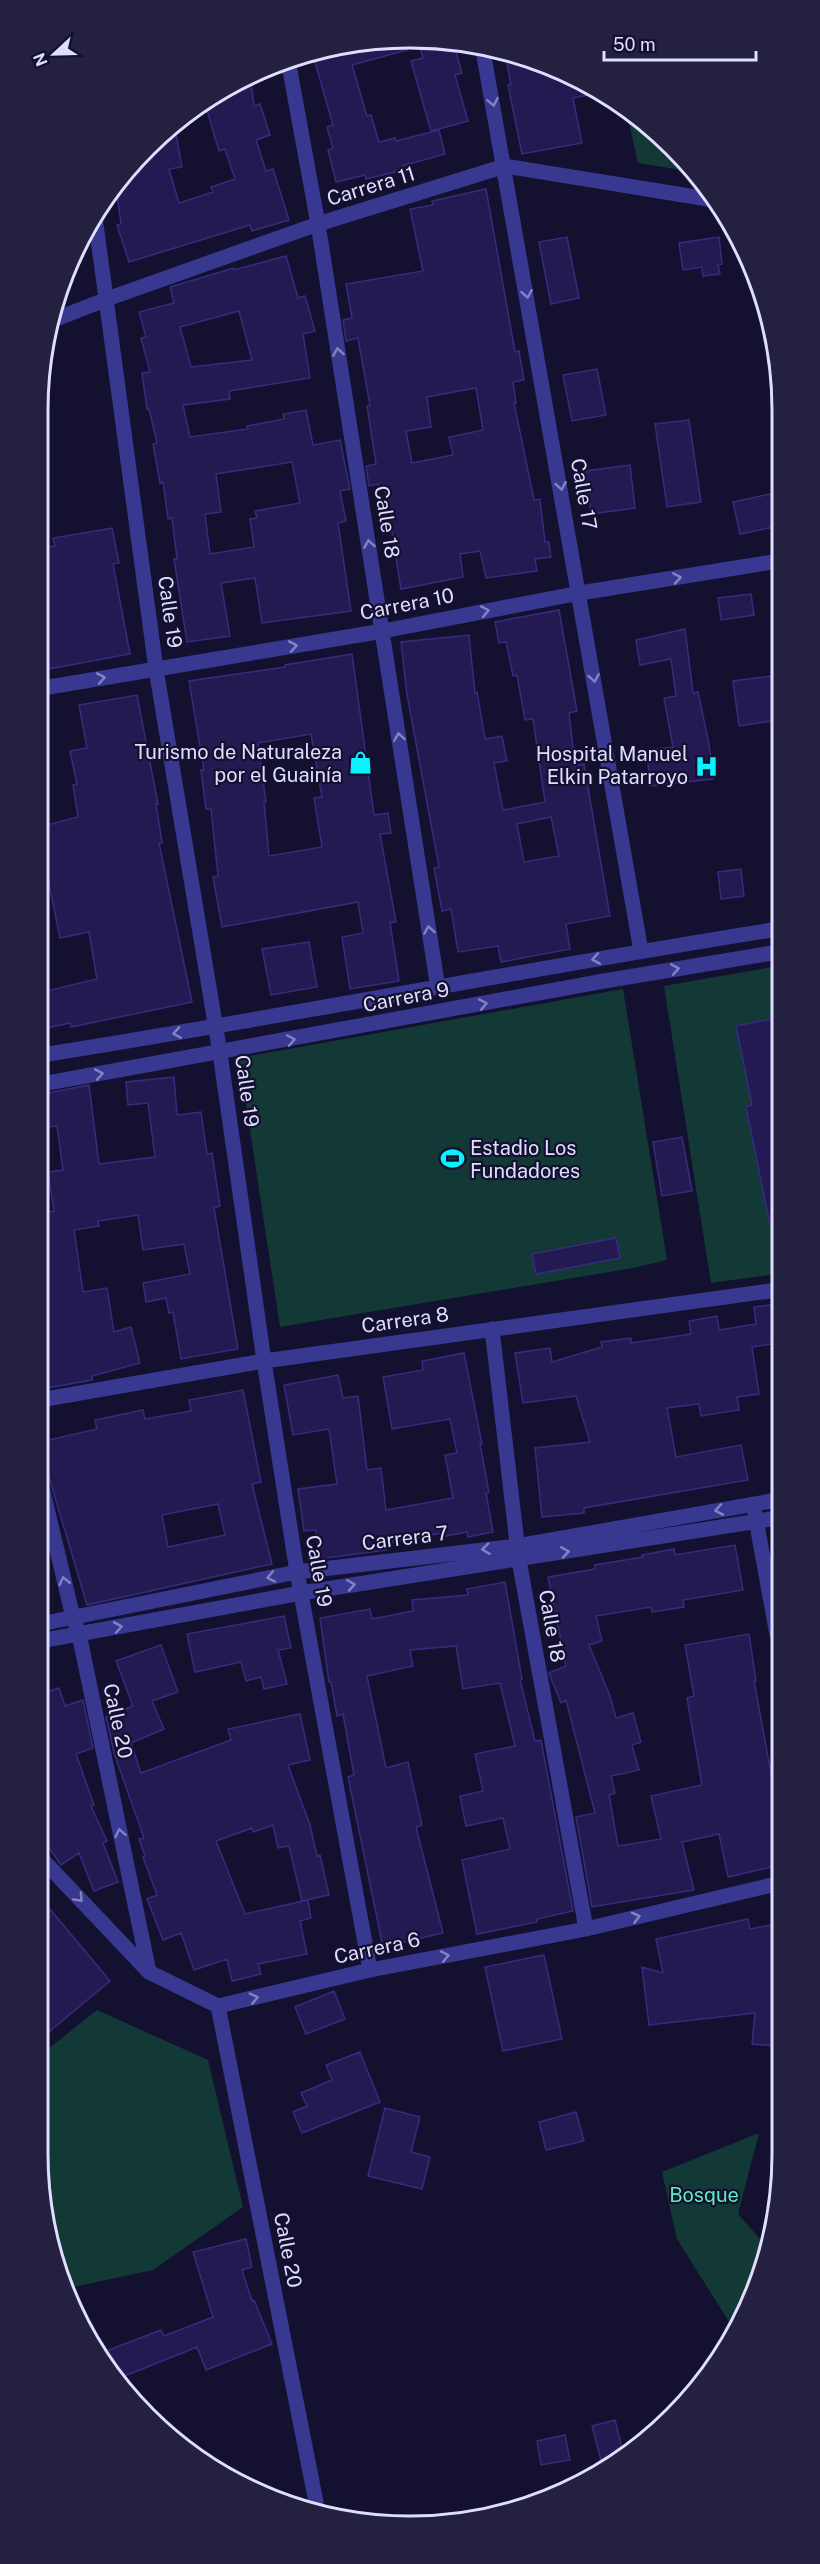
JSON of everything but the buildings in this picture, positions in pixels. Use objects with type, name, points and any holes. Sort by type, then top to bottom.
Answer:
[{"type":"street","name":"Calle 17","points":[[484,56],[641,951]]},
{"type":"street","name":"Calle 18","points":[[290,69],[318,224],[438,988]]},
{"type":"street","name":"Carrera 11","points":[[60,318],[318,224],[505,166],[703,198]]},
{"type":"street","name":"Calle 19","points":[[97,228],[156,669],[220,1053],[297,1572],[370,1970]]},
{"type":"street","name":"Carrera 10","points":[[48,687],[382,631],[579,593],[772,562]]},
{"type":"street","name":"Carrera 9","points":[[48,1054],[772,930]]},
{"type":"street","name":"Carrera 9","points":[[48,1083],[604,981],[772,953]]},
{"type":"street","name":"Carrera 8","points":[[48,1399],[264,1361],[772,1291]]},
{"type":"street","name":"Calle 18","points":[[492,1329],[518,1553],[586,1929]]},
{"type":"street","name":"Carrera 7","points":[[48,1640],[518,1553],[772,1501]]},
{"type":"street","points":[[753,1503],[772,1608]]},
{"type":"street","name":"Calle 20","points":[[48,1512],[79,1634],[149,1972]]},
{"type":"street","name":"Carrera 7","points":[[48,1622],[297,1572],[518,1553],[772,1519]]},
{"type":"street","points":[[48,1865],[149,1972],[218,2006]]},
{"type":"street","name":"Carrera 6","points":[[218,2006],[370,1970],[586,1929],[772,1885]]},
{"type":"street","name":"Calle 20","points":[[218,2006],[316,2502]]},
{"type":"green space","points":[[629,122],[649,138],[681,170],[638,163]]},
{"type":"green space","points":[[772,967],[772,1102],[746,1107],[761,1184],[772,1182],[772,1275],[711,1283],[664,986]]},
{"type":"green space","name":"Estadio Los Fundadores","points":[[623,989],[667,1260],[633,1268],[280,1327],[239,1058]]},
{"type":"green space","points":[[97,2010],[208,2060],[243,2207],[153,2270],[74,2287],[60,2248],[51,2201],[48,2154],[48,2049]]},
{"type":"green space","name":"Bosque","points":[[759,2133],[738,2214],[762,2241],[753,2270],[730,2323],[677,2239],[662,2172]]},
{"type":"place","name":"Turismo de Naturaleza por el Guainía","points":[[360,763]]},
{"type":"place","name":"Hospital Manuel Elkin Patarroyo","points":[[706,766]]},
{"type":"place","name":"Estadio Los Fundadores","points":[[452,1159]]}]
